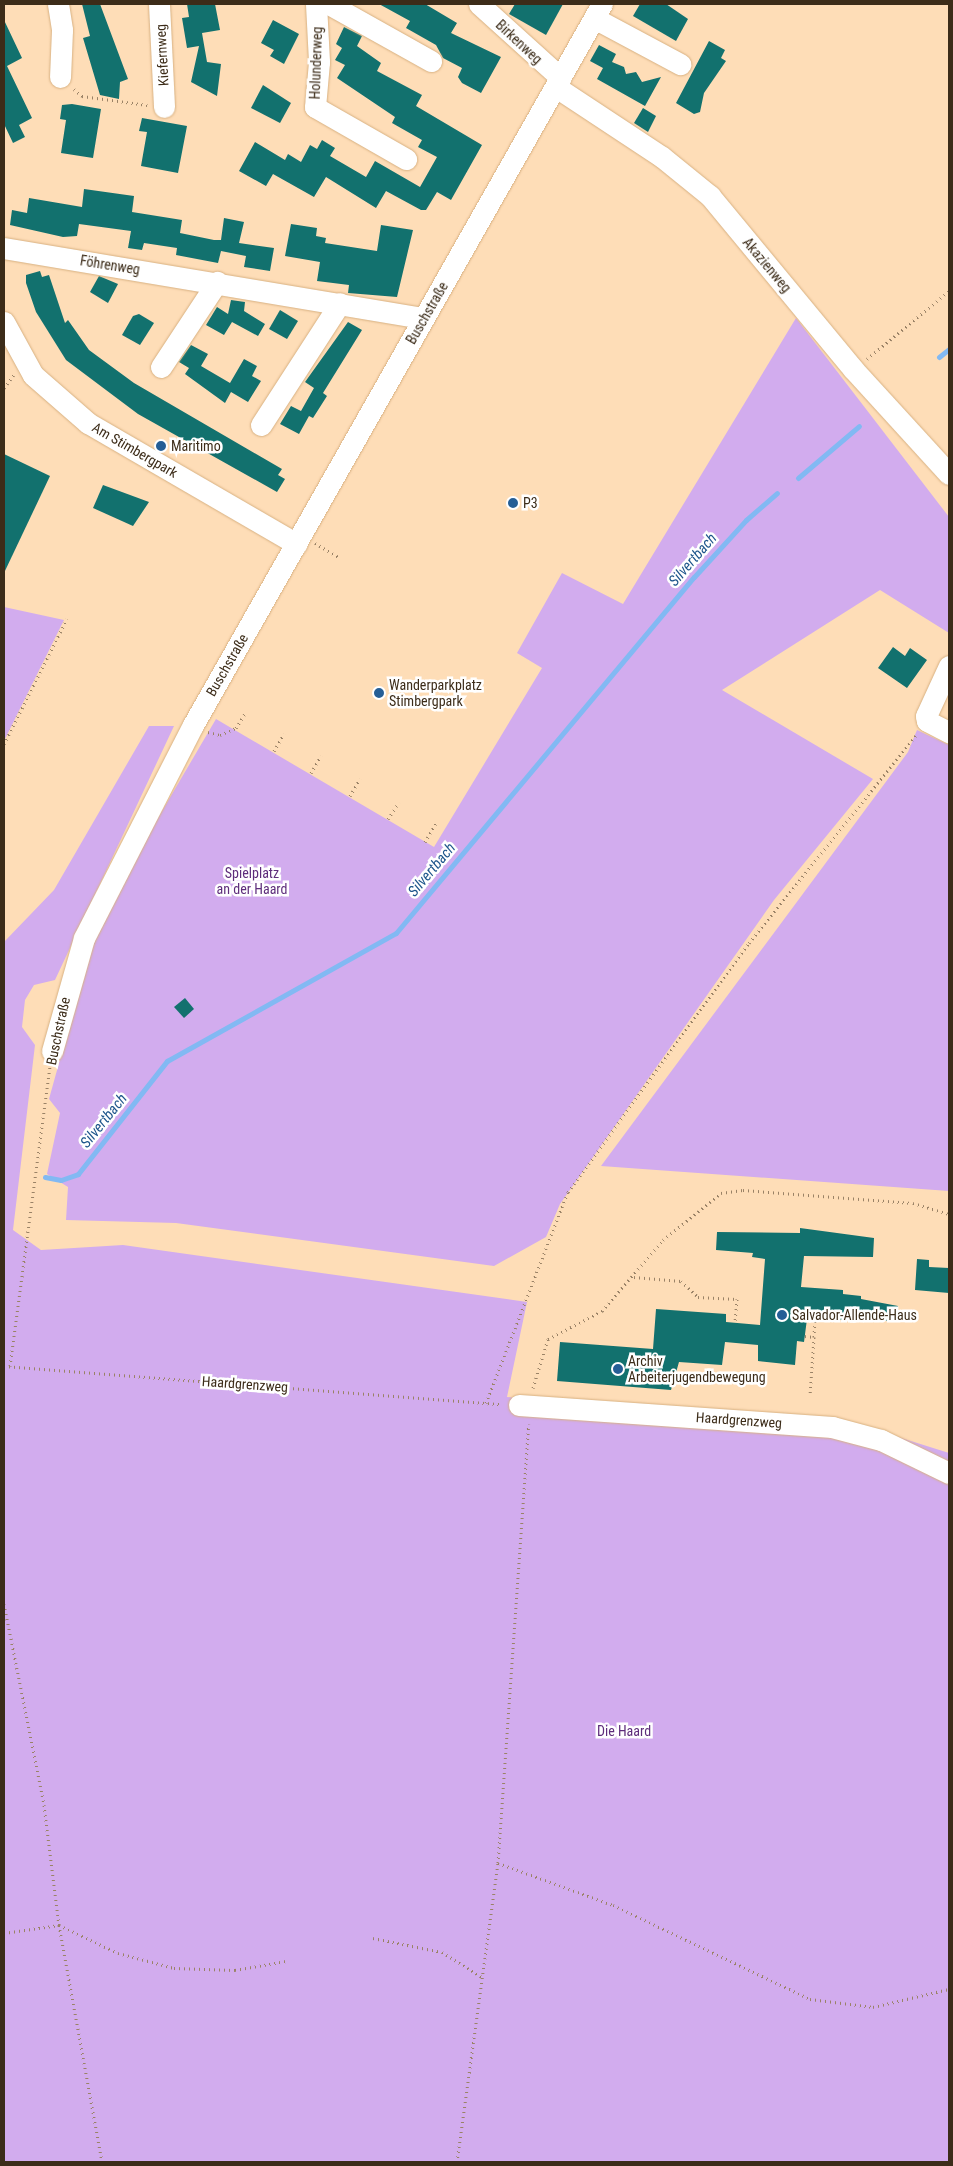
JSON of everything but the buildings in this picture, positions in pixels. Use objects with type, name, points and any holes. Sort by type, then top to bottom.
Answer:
[{"type":"street","points":[[58,4],[62,30],[60,77]]},
{"type":"street","name":"Kiefernweg","points":[[159,4],[164,107]]},
{"type":"street","name":"Holunderweg","points":[[316,4],[319,62],[315,107],[406,159]]},
{"type":"street","points":[[329,4],[431,60]]},
{"type":"street","name":"Birkenweg","points":[[479,4],[559,83]]},
{"type":"street","name":"Buschstraße","points":[[52,1051],[84,938],[193,725],[423,318],[559,83],[598,11],[680,64]]},
{"type":"street","name":"Akazienweg","points":[[559,83],[662,156],[710,196],[853,370],[949,474]]},
{"type":"street","name":"Föhrenweg","points":[[4,248],[340,302],[423,318]]},
{"type":"street","points":[[162,367],[217,282]]},
{"type":"street","points":[[261,424],[340,302]]},
{"type":"street","name":"Am Stimbergpark","points":[[4,322],[33,375],[88,422],[299,540]]},
{"type":"street","points":[[949,666],[928,707],[927,721],[949,732]]},
{"type":"street","name":"Haardgrenzweg","points":[[525,1405],[832,1427],[881,1440],[949,1473]]},
{"type":"path","points":[[60,77],[82,96],[164,107]]},
{"type":"path","points":[[853,370],[949,291]]},
{"type":"path","points":[[299,540],[338,557]]},
{"type":"path","points":[[4,744],[67,619]]},
{"type":"path","points":[[193,725],[220,735],[236,728],[246,712]]},
{"type":"path","name":"Haardgrenzweg","points":[[4,1366],[486,1403],[568,1192],[749,943],[927,721]]},
{"type":"path","points":[[274,751],[284,734]]},
{"type":"path","points":[[311,773],[321,756]]},
{"type":"path","points":[[350,796],[360,779]]},
{"type":"path","points":[[388,819],[399,802]]},
{"type":"path","points":[[425,842],[436,823]]},
{"type":"path","name":"Buschstraße","points":[[10,1366],[52,1051]]},
{"type":"path","points":[[456,2162],[498,1863],[525,1405],[548,1338],[602,1311],[663,1240],[721,1193],[742,1190],[913,1203],[949,1214]]},
{"type":"path","points":[[634,1276],[681,1281],[698,1297],[737,1299],[735,1323]]},
{"type":"path","points":[[810,1396],[815,1316],[822,1316]]},
{"type":"path","points":[[805,1336],[814,1337]]},
{"type":"path","points":[[4,1604],[44,1805],[59,1925],[102,2162]]},
{"type":"path","points":[[498,1863],[613,1905],[810,1999],[873,2007],[949,1989]]},
{"type":"path","points":[[4,1933],[59,1925],[118,1953],[174,1968],[235,1970],[286,1961]]},
{"type":"path","points":[[372,1938],[442,1952],[482,1976]]},
{"type":"green space","name":"Spielplatz an der Haard","points":[[796,318],[949,517],[949,633],[880,590],[722,690],[873,779],[774,900],[560,1204],[546,1237],[494,1266],[176,1223],[66,1220],[68,1187],[47,1174],[60,1113],[49,1099],[79,991],[104,910],[216,719],[434,847],[542,668],[517,653],[562,573],[623,604]]},
{"type":"green space","points":[[4,607],[64,620],[4,741]]},
{"type":"green space","name":"Die Haard","points":[[149,726],[174,726],[55,980],[34,985],[25,1000],[22,1027],[35,1045],[13,1230],[41,1250],[123,1245],[527,1302],[507,1397],[895,1436],[949,1453],[949,2162],[4,2162],[4,942],[54,890]]},
{"type":"green space","points":[[917,730],[949,745],[949,1191],[601,1166],[908,752]]},
{"type":"waterway","name":"Silvertbach","points":[[939,357],[949,349]]},
{"type":"waterway","name":"Silvertbach","points":[[798,478],[859,426]]},
{"type":"waterway","name":"Silvertbach","points":[[45,1177],[61,1180],[78,1174],[167,1061],[396,933],[694,577],[746,520],[777,493]]},
{"type":"place","name":"Maritimo","points":[[161,446]]},
{"type":"place","name":"P3","points":[[513,503]]},
{"type":"place","name":"Wanderparkplatz Stimbergpark","points":[[379,693]]},
{"type":"place","name":"Salvador-Allende-Haus","points":[[782,1315]]},
{"type":"place","name":"Archiv Arbeiterjugendbewegung","points":[[618,1369]]}]
